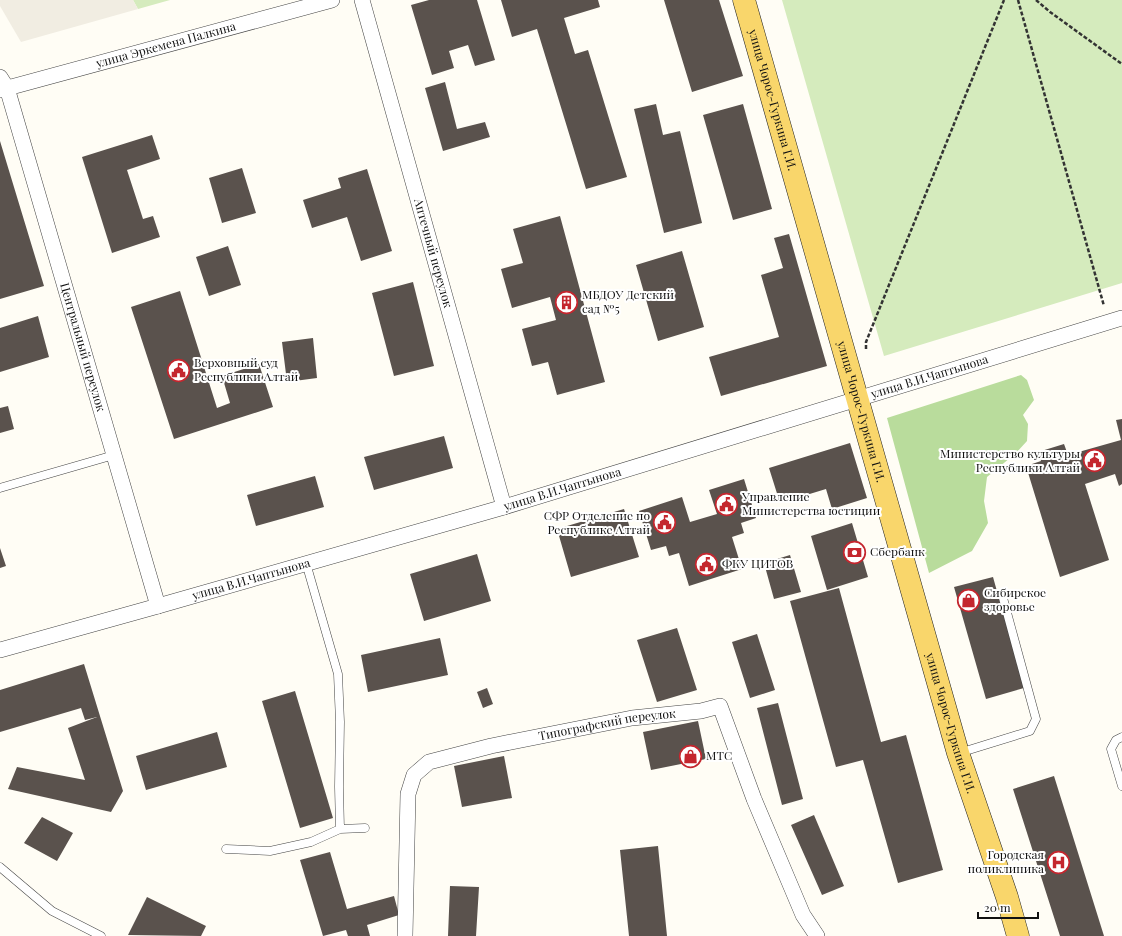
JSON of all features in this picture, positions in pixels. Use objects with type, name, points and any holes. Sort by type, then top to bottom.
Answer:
[{"type":"main road","name":"улица Чорос-Гуркина Г.И.","points":[[744,0],[958,753],[1007,897],[1018,936]]},
{"type":"street","name":"улица Эркемена Палкина","points":[[2,85],[332,0]]},
{"type":"street","name":"Аптечный переулок","points":[[362,0],[504,507]]},
{"type":"street","name":"Центральный переулок","points":[[2,85],[114,454],[158,606]]},
{"type":"street","name":"улица В.И.Чаптынова","points":[[0,650],[504,507],[1115,320]]},
{"type":"street","name":"Типографский переулок","points":[[405,936],[408,794],[414,775],[429,762],[491,746],[625,719],[701,711],[720,706],[754,799],[803,915],[817,936]]},
{"type":"lane","points":[[0,488],[114,454]]},
{"type":"lane","points":[[306,563],[338,674],[340,722],[340,829]]},
{"type":"lane","points":[[958,753],[1030,731],[1036,719],[1003,598]]},
{"type":"lane","points":[[1122,737],[1116,740],[1111,749],[1122,786]]},
{"type":"lane","points":[[226,849],[270,851],[311,842],[340,829],[365,828]]},
{"type":"lane","points":[[0,867],[52,911],[100,936]]},
{"type":"path","points":[[866,350],[866,342],[1004,0]]},
{"type":"path","points":[[1018,0],[1115,320]]},
{"type":"path","points":[[1036,0],[1050,12],[1122,64]]},
{"type":"green space","points":[[133,0],[170,0],[138,9]]},
{"type":"green space","points":[[782,0],[1122,0],[1122,283],[884,356]]},
{"type":"green space","points":[[1021,375],[1027,380],[1034,400],[1023,415],[1028,424],[1027,441],[1016,453],[987,477],[984,501],[988,523],[972,551],[929,573],[887,418]]},
{"type":"shaded area","points":[[0,0],[133,0],[138,9],[21,42],[0,6]]},
{"type":"building","points":[[429,0],[477,0],[495,60],[475,66],[468,45],[449,51],[454,68],[432,75],[411,5]]},
{"type":"building","points":[[501,0],[598,0],[600,7],[564,18],[575,54],[588,50],[627,177],[586,189],[537,29],[512,37]]},
{"type":"building","points":[[664,0],[719,0],[743,76],[692,92]]},
{"type":"building","points":[[445,82],[457,129],[485,122],[490,137],[443,151],[425,88]]},
{"type":"building","points":[[656,104],[663,135],[680,131],[702,223],[664,233],[634,109]]},
{"type":"building","points":[[743,104],[772,209],[733,220],[703,115]]},
{"type":"building","points":[[152,135],[160,159],[127,170],[143,219],[153,216],[160,237],[112,253],[82,157]]},
{"type":"building","points":[[0,141],[44,286],[0,299]]},
{"type":"building","points":[[242,168],[256,213],[222,223],[209,178]]},
{"type":"building","points":[[367,169],[392,251],[361,261],[347,217],[312,228],[303,200],[341,188],[338,178]]},
{"type":"building","name":"МБДОУ Детский сад №5","points":[[560,216],[605,382],[557,395],[548,362],[532,366],[522,329],[556,320],[550,297],[512,308],[501,269],[523,263],[513,229]]},
{"type":"building","points":[[789,234],[827,366],[721,396],[709,357],[779,337],[761,275],[783,268],[774,238]]},
{"type":"building","points":[[228,246],[241,285],[209,296],[196,257]]},
{"type":"building","points":[[682,251],[704,327],[658,341],[636,265]]},
{"type":"building","points":[[413,282],[434,366],[394,376],[372,293]]},
{"type":"building","name":"Верховный суд Республики Алтай","points":[[180,291],[217,408],[230,403],[222,376],[259,364],[273,407],[174,439],[131,307]]},
{"type":"building","points":[[38,316],[49,357],[0,372],[0,328]]},
{"type":"building","points":[[313,338],[317,378],[287,382],[282,342]]},
{"type":"building","points":[[8,406],[14,429],[0,433],[0,408]]},
{"type":"building","points":[[1122,419],[1122,484],[1119,486],[1115,474],[1085,484],[1109,560],[1060,577],[1026,466],[1041,461],[1038,452],[1064,444],[1068,455],[1121,440],[1116,420]]},
{"type":"building","points":[[444,436],[453,468],[374,490],[364,457]]},
{"type":"building","points":[[850,443],[867,498],[832,509],[826,489],[780,503],[769,468]]},
{"type":"building","points":[[315,476],[324,507],[256,526],[247,495]]},
{"type":"building","points":[[744,479],[756,518],[741,523],[744,533],[732,537],[742,569],[689,586],[679,553],[669,556],[666,546],[651,550],[639,511],[682,497],[690,522],[717,514],[709,490]]},
{"type":"building","points":[[624,509],[639,557],[571,577],[557,529]]},
{"type":"building","points":[[852,523],[868,577],[827,590],[811,536]]},
{"type":"building","points":[[0,548],[6,566],[0,568]]},
{"type":"building","points":[[477,554],[491,601],[424,621],[410,574]]},
{"type":"building","points":[[790,555],[801,592],[774,599],[764,563]]},
{"type":"building","points":[[993,577],[1024,688],[986,699],[954,587]]},
{"type":"building","points":[[839,588],[881,742],[906,735],[943,870],[898,883],[863,760],[836,767],[790,601]]},
{"type":"building","points":[[677,628],[697,690],[657,702],[637,640]]},
{"type":"building","points":[[757,634],[775,690],[750,698],[732,642]]},
{"type":"building","points":[[440,638],[448,675],[368,692],[361,655]]},
{"type":"building","points":[[84,664],[123,791],[111,812],[8,789],[17,767],[85,780],[68,728],[97,717],[85,720],[81,708],[0,732],[0,690]]},
{"type":"building","points":[[487,688],[493,704],[483,708],[477,692]]},
{"type":"building","points":[[295,691],[333,818],[300,828],[262,701]]},
{"type":"building","points":[[778,703],[803,799],[782,805],[757,708]]},
{"type":"building","points":[[698,721],[706,759],[651,770],[643,732]]},
{"type":"building","points":[[217,732],[227,767],[146,790],[136,756]]},
{"type":"building","points":[[504,756],[512,798],[462,807],[454,766]]},
{"type":"building","name":"Городская поликлиника","points":[[1054,776],[1104,936],[1060,936],[1013,789]]},
{"type":"building","points":[[814,815],[844,886],[822,895],[791,825]]},
{"type":"building","points":[[42,817],[73,833],[57,861],[24,843]]},
{"type":"building","points":[[658,846],[667,936],[629,936],[620,850]]},
{"type":"building","points":[[330,852],[347,909],[394,896],[399,915],[367,925],[370,936],[348,936],[346,930],[323,936],[300,860]]},
{"type":"building","points":[[450,886],[479,887],[476,936],[448,936]]},
{"type":"building","points":[[147,897],[206,926],[201,936],[128,935]]},
{"type":"place","name":"МБДОУ Детский сад №5","points":[[567,302]]},
{"type":"place","name":"Верховный суд Республики Алтай","points":[[179,370]]},
{"type":"place","name":"Министерство культуры Республики Алтай","points":[[1095,461]]},
{"type":"place","name":"Управление Министерства юстиции","points":[[727,504]]},
{"type":"place","name":"СФР Отделение по Республике Алтай","points":[[665,523]]},
{"type":"place","name":"Сбербанк","points":[[854,552]]},
{"type":"place","name":"ФКУ ЦИТОВ","points":[[706,564]]},
{"type":"place","name":"Сибирское здоровье","points":[[969,600]]},
{"type":"place","name":"МТС","points":[[691,756]]},
{"type":"place","name":"Городская поликлиника","points":[[1059,862]]}]
